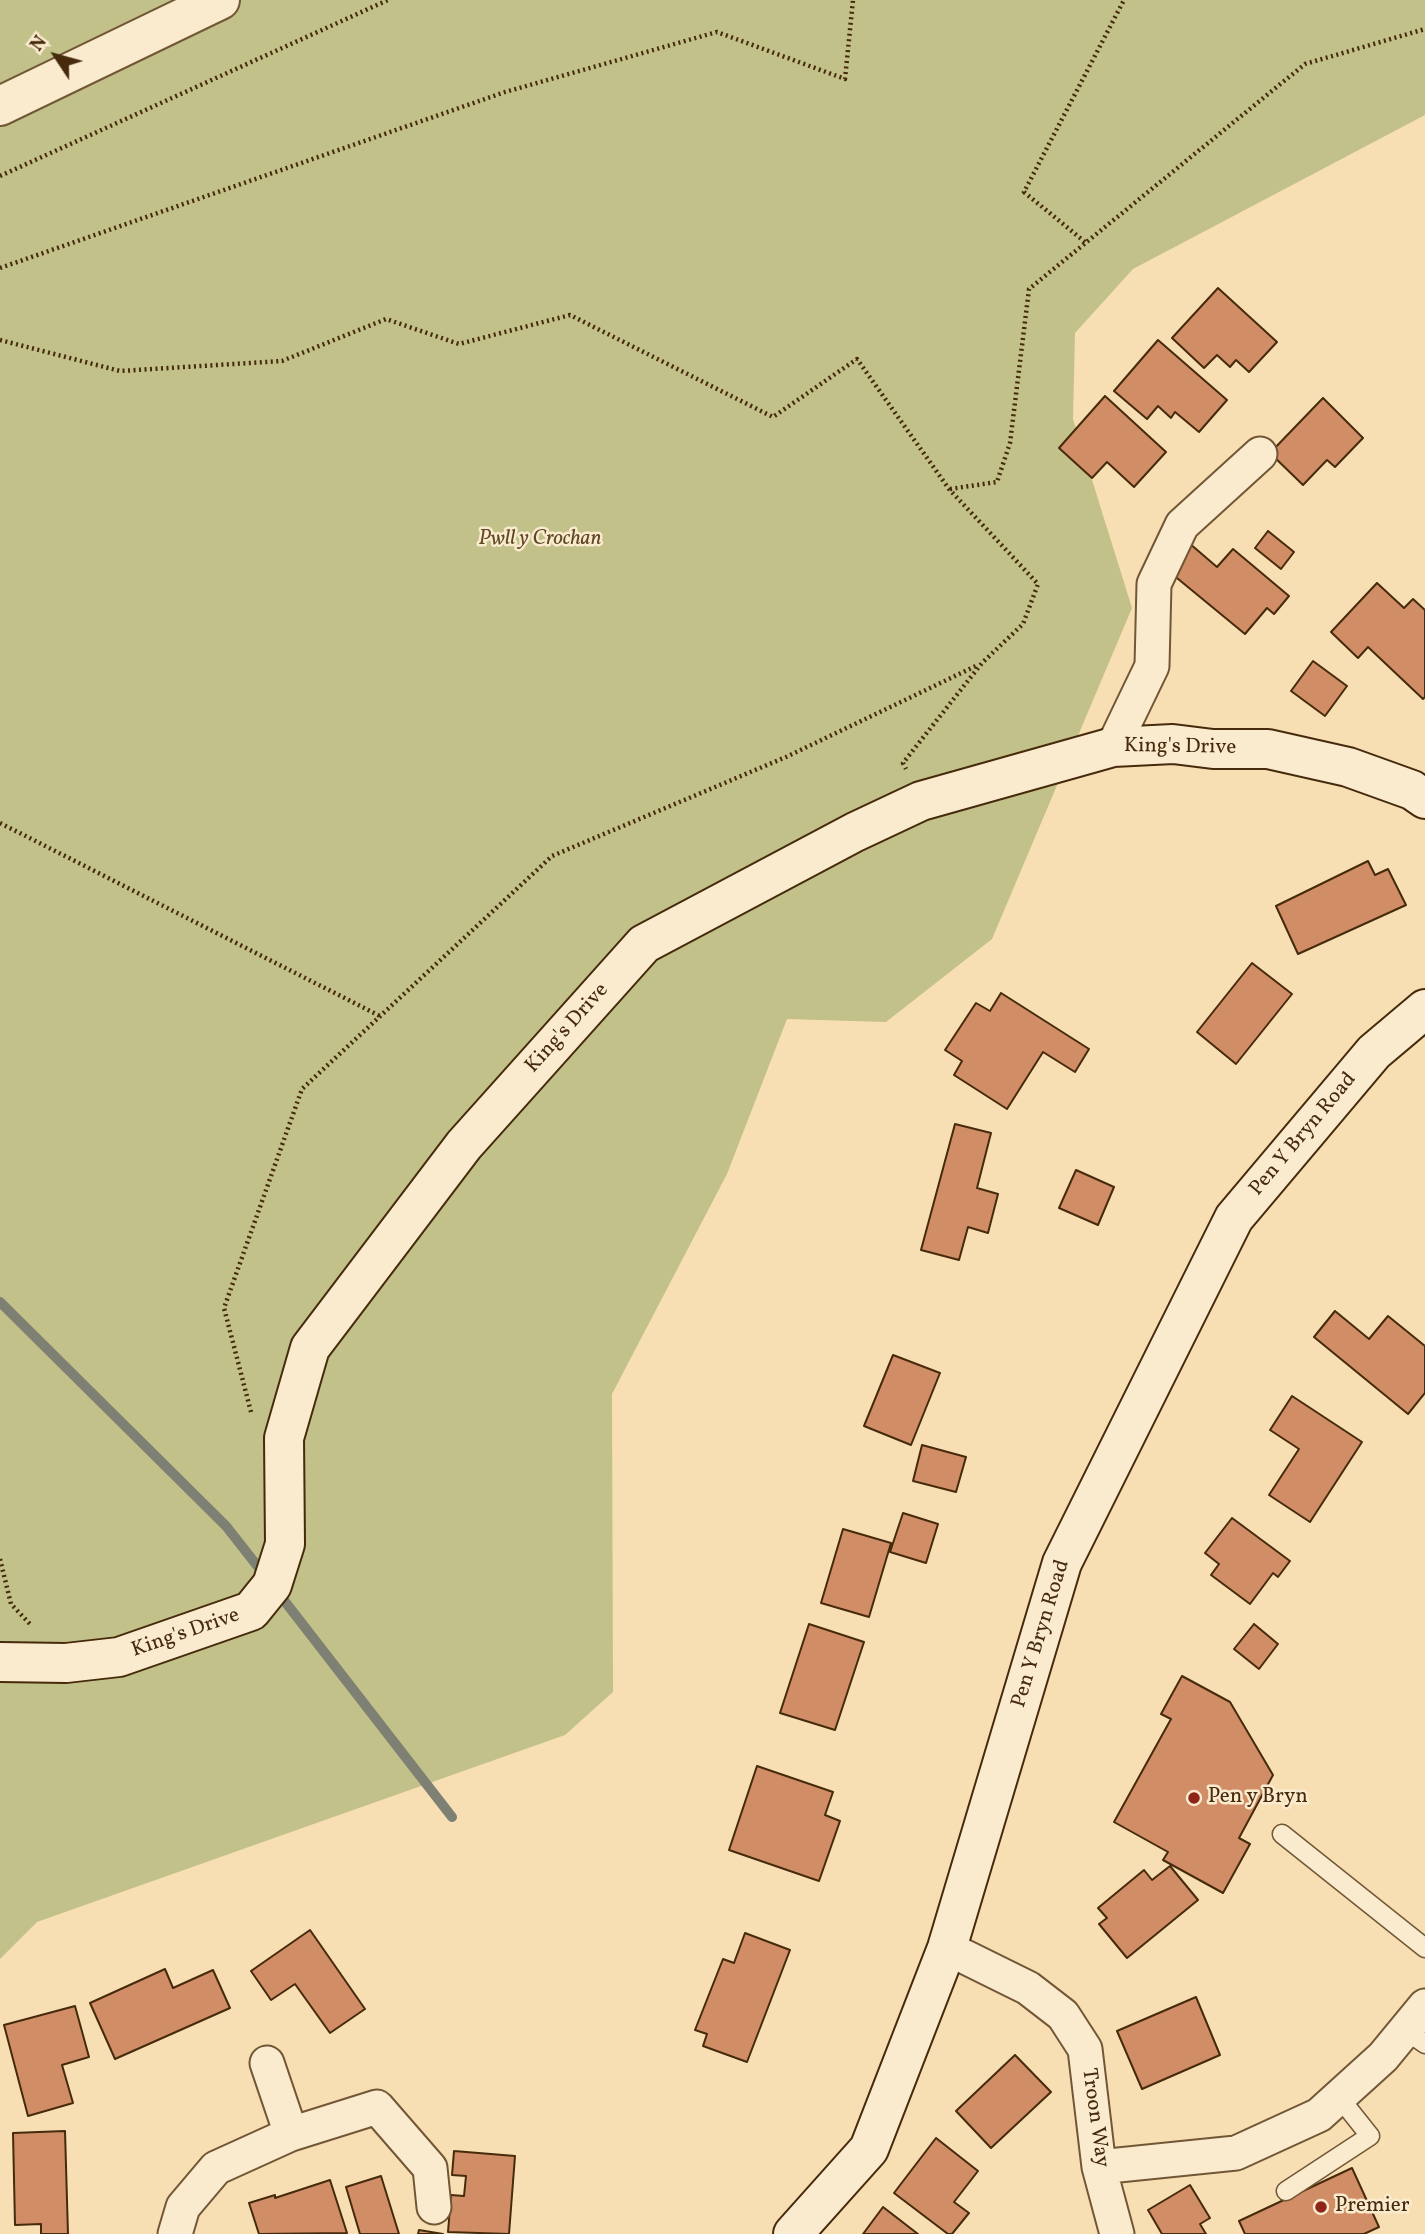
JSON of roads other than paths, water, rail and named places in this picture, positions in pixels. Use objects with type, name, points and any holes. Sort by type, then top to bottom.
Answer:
[{"type":"main road","points":[[0,106],[220,0]]},
{"type":"main road","name":"King's Drive","points":[[0,1662],[66,1663],[119,1657],[261,1598],[285,1544],[284,1438],[310,1348],[464,1145],[644,944],[855,832],[921,801],[1113,747],[1173,744],[1213,749],[1268,749],[1348,767],[1412,790],[1425,799]]},
{"type":"main road","name":"Pen Y Bryn Road","points":[[793,2234],[869,2149],[947,1948],[1062,1563],[1234,1218],[1374,1052],[1425,1009]]},
{"type":"street","points":[[1113,747],[1152,666],[1154,584],[1182,525],[1261,454]]},
{"type":"street","name":"Troon Way","points":[[947,1948],[1028,1988],[1063,2015],[1085,2049],[1099,2167],[1117,2234]]},
{"type":"street","points":[[1099,2167],[1236,2153],[1319,2115],[1418,2027]]},
{"type":"street","points":[[267,2063],[291,2134]]},
{"type":"street","points":[[175,2234],[183,2207],[216,2168],[291,2134],[377,2107],[430,2168],[434,2207]]},
{"type":"lane","points":[[1282,1834],[1425,1948]]},
{"type":"lane","points":[[1286,2191],[1370,2136],[1339,2097]]},
{"type":"waterway","points":[[0,1302],[226,1526],[266,1577]]},
{"type":"waterway","points":[[276,1590],[452,1817]]},
{"type":"place","name":"Pen y Bryn","points":[[1194,1798]]},
{"type":"place","name":"Premier","points":[[1321,2207]]},
{"type":"park label","name":"Pwll y Crochan","points":[[540,540]]}]
